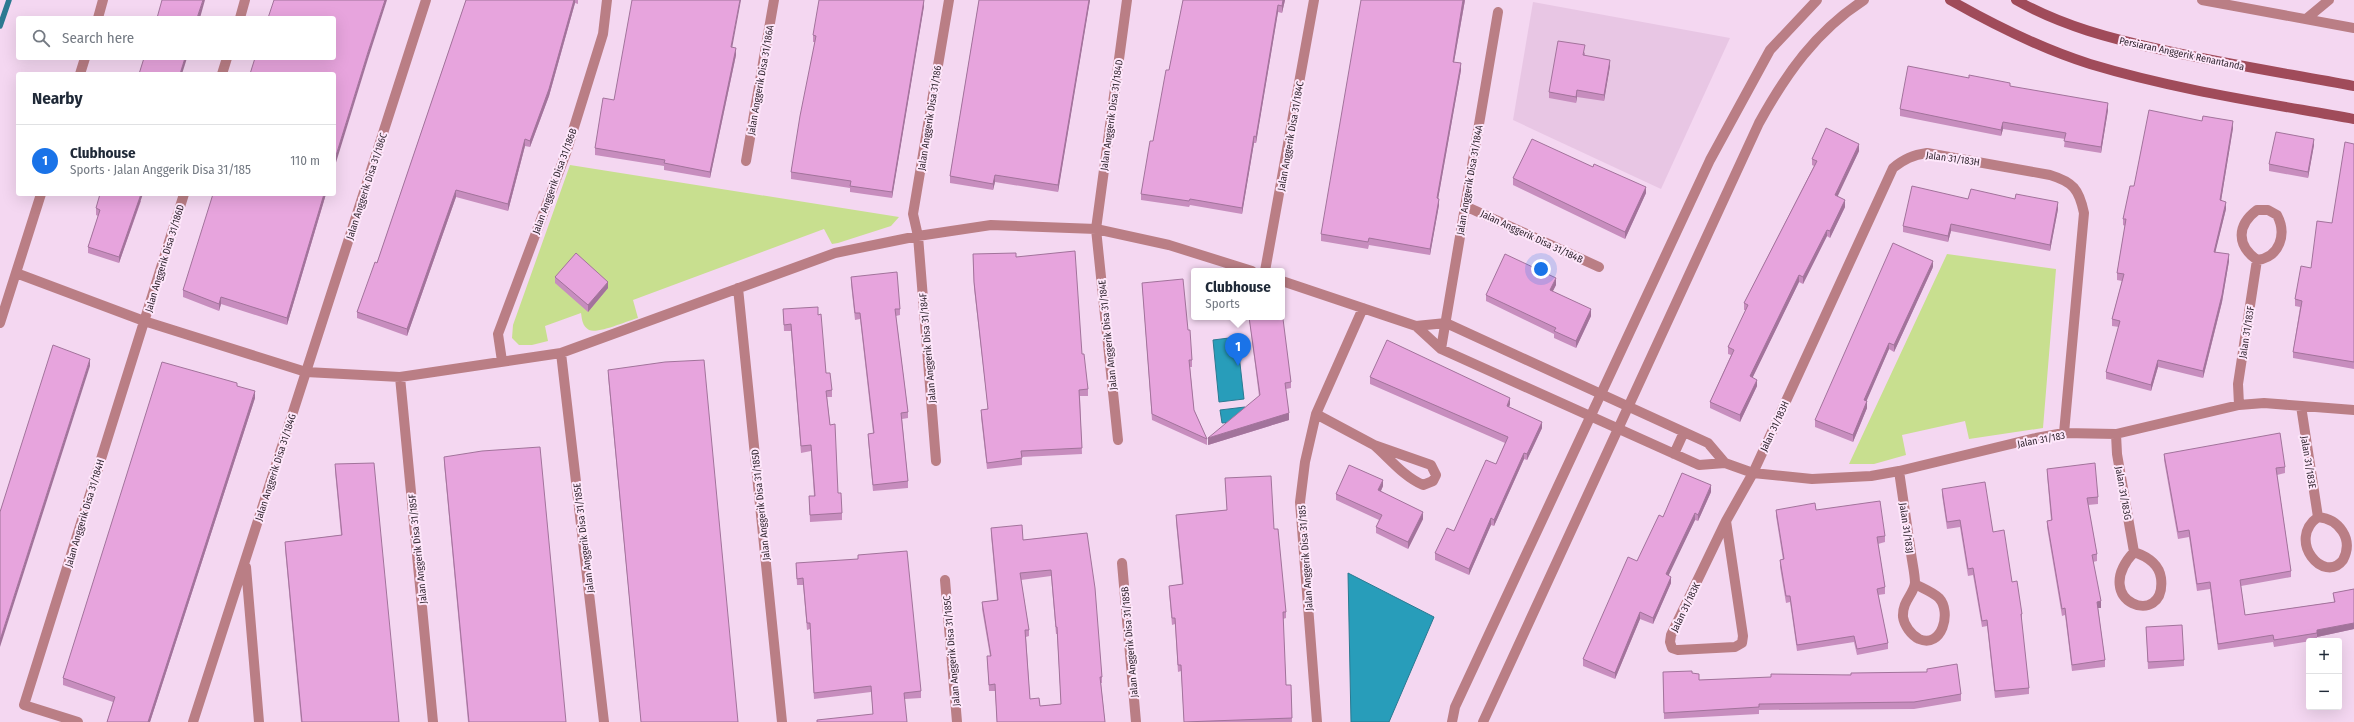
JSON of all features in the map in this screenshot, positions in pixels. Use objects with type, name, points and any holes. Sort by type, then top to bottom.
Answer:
[{"type":"main road","points":[[1950,0],[1986,20],[2089,64],[2172,86],[2354,119]]},
{"type":"main road","name":"Persiaran Anggerik Renantanda","points":[[2016,0],[2032,9],[2102,36],[2191,56],[2354,86]]},
{"type":"street","points":[[99,16],[103,0]]},
{"type":"street","points":[[241,16],[245,0]]},
{"type":"street","name":"Jalan Anggerik Disa 31/186C","points":[[306,372],[426,0]]},
{"type":"street","name":"Jalan Anggerik Disa 31/186B","points":[[502,361],[498,334],[566,153],[603,34],[607,0]]},
{"type":"street","name":"Jalan Anggerik Disa 31/186A","points":[[746,161],[774,0]]},
{"type":"street","name":"Jalan Anggerik Disa 31/186","points":[[918,236],[914,214],[949,0]]},
{"type":"street","name":"Jalan Anggerik Disa 31/184D","points":[[1096,229],[1127,0]]},
{"type":"street","name":"Jalan Anggerik Disa 31/184C","points":[[1266,268],[1314,0]]},
{"type":"street","points":[[1452,722],[1455,707],[1710,160],[1770,50],[1817,0]]},
{"type":"street","points":[[1483,722],[1759,123],[1779,86],[1810,45],[1831,24],[1864,0]]},
{"type":"street","points":[[2202,0],[2354,28]]},
{"type":"street","points":[[2306,19],[2329,0]]},
{"type":"street","name":"Jalan Anggerik Disa 31/184A","points":[[1441,349],[1498,12]]},
{"type":"street","points":[[81,72],[84,60]]},
{"type":"street","points":[[223,72],[226,60]]},
{"type":"street","name":"Jalan 31/183H","points":[[1753,472],[1893,168],[1904,159],[1927,153],[2050,175],[2063,179],[2074,186],[2081,197],[2084,213],[2064,433]]},
{"type":"street","points":[[0,323],[40,196]]},
{"type":"street","name":"Jalan Anggerik Disa 31/186D","points":[[144,321],[183,196]]},
{"type":"street","name":"Jalan Anggerik Disa 31/184B","points":[[1465,206],[1599,267]]},
{"type":"street","points":[[2257,210],[2268,210],[2277,215],[2281,223],[2282,241],[2276,251],[2266,259],[2257,260],[2248,254],[2241,242],[2241,231],[2245,221],[2251,214],[2257,210]]},
{"type":"street","points":[[16,273],[144,321],[306,372],[400,377],[561,353],[835,253],[918,236],[991,225],[1096,229],[1169,245],[1242,268]]},
{"type":"street","name":"Jalan Anggerik Disa 31/184E","points":[[1096,229],[1118,440]]},
{"type":"street","name":"Jalan Anggerik Disa 31/184F","points":[[918,236],[936,461]]},
{"type":"street","name":"Jalan 31/183F","points":[[2239,405],[2238,384],[2257,260]]},
{"type":"street","points":[[1285,282],[1416,326],[1441,349],[1699,465],[1725,462]]},
{"type":"street","name":"Jalan Anggerik Disa 31/185D","points":[[738,288],[782,722]]},
{"type":"street","name":"Jalan Anggerik Disa 31/185","points":[[1317,722],[1300,502],[1305,462],[1316,414],[1363,308]]},
{"type":"street","name":"Jalan Anggerik Disa 31/184H","points":[[78,722],[24,705],[144,321]]},
{"type":"street","points":[[1416,326],[1446,323],[1708,443],[1725,462]]},
{"type":"street","name":"Jalan Anggerik Disa 31/185E","points":[[561,353],[604,722]]},
{"type":"street","name":"Jalan Anggerik Disa 31/184G","points":[[193,722],[306,372]]},
{"type":"street","name":"Jalan Anggerik Disa 31/185F","points":[[400,377],[433,722]]},
{"type":"street","name":"Jalan 31/183","points":[[1725,462],[1753,472],[1812,479],[1871,476],[1899,471],[2064,433],[2116,434],[2239,405],[2264,403],[2354,410]]},
{"type":"street","name":"Jalan 31/183E","points":[[2301,406],[2318,517]]},
{"type":"street","points":[[1316,414],[1374,445],[1431,465],[1436,475],[1433,481],[1423,485],[1409,479],[1404,470],[1374,445]]},
{"type":"street","points":[[1674,454],[1684,432]]},
{"type":"street","name":"Jalan 31/183G","points":[[2116,434],[2117,454],[2134,552]]},
{"type":"street","name":"Jalan 31/183J","points":[[1899,471],[1915,584]]},
{"type":"street","name":"Jalan 31/183K","points":[[1726,521],[1744,636],[1742,643],[1735,648],[1678,650],[1672,648],[1670,642],[1671,635],[1726,521],[1753,472]]},
{"type":"street","points":[[2318,517],[2329,518],[2340,525],[2346,534],[2348,545],[2346,554],[2342,561],[2333,566],[2322,566],[2315,562],[2305,546],[2306,535],[2310,523],[2318,517]]},
{"type":"street","points":[[2134,552],[2145,555],[2160,574],[2160,593],[2156,601],[2147,606],[2136,606],[2129,601],[2119,585],[2120,574],[2124,562],[2134,552]]},
{"type":"street","name":"Jalan Anggerik Disa 31/184G","points":[[245,561],[260,722]]},
{"type":"street","name":"Jalan Anggerik Disa 31/185B","points":[[1122,563],[1136,722]]},
{"type":"street","name":"Jalan Anggerik Disa 31/185C","points":[[945,580],[957,722]]},
{"type":"street","points":[[1915,584],[1938,598],[1944,607],[1945,618],[1940,634],[1931,639],[1920,639],[1912,634],[1903,618],[1903,608],[1915,584]]},
{"type":"shaded area","points":[[1533,2],[1730,38],[1661,189],[1513,120]]},
{"type":"green space","points":[[570,165],[899,217],[891,226],[832,244],[824,229],[633,300],[638,318],[606,329],[593,331],[589,330],[583,322],[581,313],[545,326],[548,341],[532,345],[519,345],[512,338],[513,325]]},
{"type":"green space","points":[[1947,254],[2056,269],[2043,428],[1969,439],[1965,421],[1902,435],[1906,455],[1874,464],[1849,464]]},
{"type":"water","points":[[1237,337],[1244,399],[1219,402],[1213,340]]},
{"type":"water","points":[[1245,407],[1247,421],[1222,423],[1220,410]]},
{"type":"water","points":[[1348,573],[1434,617],[1389,722],[1351,722]]},
{"type":"building","points":[[162,0],[203,0],[198,16],[158,16]]},
{"type":"building","points":[[274,0],[385,0],[336,156],[336,72],[251,72],[254,60],[336,60],[336,16],[269,16]]},
{"type":"building","points":[[466,0],[574,0],[549,89],[530,141],[525,139],[508,204],[456,190],[407,329],[357,312],[375,262],[377,263]]},
{"type":"building","points":[[632,0],[740,0],[731,47],[736,48],[710,172],[664,163],[665,160],[595,148],[603,98],[614,100]]},
{"type":"building","points":[[819,0],[924,0],[892,192],[850,186],[851,181],[791,172],[800,116],[816,36],[813,35]]},
{"type":"building","points":[[979,0],[1089,0],[1058,185],[995,175],[993,184],[950,176]]},
{"type":"building","points":[[1183,0],[1283,0],[1282,6],[1278,5],[1256,137],[1254,136],[1242,208],[1190,199],[1189,201],[1141,194],[1150,141],[1153,141],[1166,70],[1169,70]]},
{"type":"building","points":[[1361,0],[1463,0],[1453,62],[1461,63],[1437,198],[1439,199],[1430,249],[1369,238],[1368,242],[1321,234]]},
{"type":"building","points":[[1558,41],[1585,45],[1583,55],[1610,60],[1604,95],[1577,90],[1576,97],[1549,92]]},
{"type":"building","points":[[143,60],[184,60],[181,72],[140,72]]},
{"type":"building","points":[[1908,66],[1969,78],[1969,75],[2010,83],[2010,86],[2108,103],[2101,147],[2064,141],[2066,133],[2003,122],[2001,130],[1900,109]]},
{"type":"building","points":[[2149,110],[2202,121],[2203,116],[2233,121],[2220,200],[2226,202],[2214,252],[2229,254],[2222,295],[2203,371],[2158,360],[2151,385],[2106,372],[2120,321],[2112,319],[2124,274],[2117,273],[2126,219],[2123,219],[2130,186],[2134,186]]},
{"type":"building","points":[[1826,128],[1859,144],[1835,195],[1845,200],[1830,231],[1827,230],[1803,277],[1799,275],[1750,376],[1757,380],[1740,415],[1710,402],[1734,350],[1728,347],[1748,305],[1744,303],[1817,161],[1812,159]]},
{"type":"building","points":[[2276,132],[2314,139],[2308,172],[2269,164]]},
{"type":"building","points":[[1532,139],[1593,167],[1594,164],[1646,187],[1625,232],[1513,178]]},
{"type":"building","points":[[2345,142],[2354,144],[2354,362],[2293,352],[2302,301],[2295,299],[2301,266],[2311,268],[2317,221],[2332,223]]},
{"type":"building","points":[[1912,186],[1968,199],[1971,189],[2015,199],[2016,194],[2058,202],[2050,245],[1951,224],[1948,236],[1903,226]]},
{"type":"building","points":[[99,196],[140,196],[119,257],[88,247],[100,210],[96,208]]},
{"type":"building","points":[[212,196],[323,196],[287,318],[221,297],[219,304],[183,290]]},
{"type":"building","points":[[1893,243],[1933,261],[1894,345],[1889,343],[1864,400],[1867,401],[1853,435],[1815,420]]},
{"type":"building","points":[[1075,251],[1082,354],[1084,354],[1088,389],[1079,390],[1082,448],[1021,451],[1022,458],[987,463],[981,410],[988,409],[974,282],[973,254],[1016,253],[1016,257]]},
{"type":"building","points":[[576,253],[608,282],[588,305],[555,277]]},
{"type":"building","points":[[1505,254],[1556,278],[1550,290],[1591,309],[1576,341],[1554,331],[1556,328],[1486,295]]},
{"type":"building","points":[[897,272],[900,309],[895,309],[908,412],[901,413],[908,481],[873,485],[868,434],[874,433],[860,313],[855,313],[851,277]]},
{"type":"building","points":[[1183,279],[1188,330],[1190,330],[1192,360],[1189,360],[1194,410],[1207,439],[1152,414],[1142,283]]},
{"type":"building","points":[[818,307],[818,315],[821,314],[826,373],[830,373],[832,390],[826,391],[830,425],[835,424],[838,493],[841,493],[842,513],[810,515],[809,496],[815,496],[811,445],[801,446],[791,324],[784,325],[783,309]]},
{"type":"building","points":[[1249,320],[1283,320],[1291,382],[1285,383],[1289,413],[1208,438],[1260,395]]},
{"type":"building","points":[[1387,340],[1510,398],[1507,406],[1542,422],[1527,454],[1524,453],[1494,520],[1491,518],[1469,569],[1435,553],[1447,528],[1454,531],[1486,460],[1496,464],[1508,437],[1370,377]]},
{"type":"building","points":[[53,345],[90,359],[0,640],[0,512]]},
{"type":"building","points":[[704,360],[738,722],[641,722],[608,370],[665,362]]},
{"type":"building","points":[[162,362],[237,383],[237,386],[255,391],[148,722],[107,722],[115,697],[63,678]]},
{"type":"building","points":[[2280,433],[2285,467],[2276,468],[2291,571],[2240,580],[2245,615],[2335,602],[2333,593],[2354,589],[2354,623],[2317,630],[2317,633],[2274,640],[2273,635],[2218,644],[2210,582],[2197,584],[2189,530],[2178,532],[2164,454]]},
{"type":"building","points":[[540,447],[566,722],[469,722],[444,457],[482,451]]},
{"type":"building","points":[[374,463],[399,722],[302,722],[285,542],[342,535],[335,464]]},
{"type":"building","points":[[2095,463],[2098,497],[2087,498],[2097,554],[2092,555],[2101,601],[2097,602],[2105,660],[2072,665],[2065,608],[2062,609],[2047,521],[2052,520],[2047,469]]},
{"type":"building","points":[[1349,465],[1383,480],[1378,490],[1423,512],[1408,542],[1376,527],[1382,515],[1336,494]]},
{"type":"building","points":[[1682,473],[1711,485],[1698,515],[1695,513],[1666,574],[1671,577],[1653,618],[1640,612],[1615,673],[1583,659],[1628,557],[1637,561],[1659,515],[1663,517]]},
{"type":"building","points":[[1271,476],[1274,529],[1278,529],[1286,612],[1283,612],[1286,685],[1291,685],[1292,718],[1184,722],[1181,665],[1178,665],[1175,618],[1172,618],[1169,586],[1183,584],[1176,515],[1227,510],[1225,478]]},
{"type":"building","points":[[1985,482],[1993,532],[2004,530],[2012,582],[2017,581],[2022,614],[2029,688],[1995,691],[1987,620],[1982,621],[1973,568],[1968,569],[1960,520],[1947,522],[1942,489]]},
{"type":"building","points":[[1880,501],[1885,536],[1877,537],[1885,587],[1877,589],[1888,643],[1857,649],[1854,636],[1797,645],[1790,596],[1786,596],[1780,560],[1784,559],[1776,510],[1815,503],[1816,510]]},
{"type":"building","points":[[1022,525],[1023,540],[1087,533],[1095,588],[1102,677],[1100,677],[1105,722],[997,722],[995,684],[989,685],[987,656],[991,656],[982,602],[998,600],[991,528]],"holes":[[[1051,570],[1061,704],[1040,706],[1039,698],[1030,699],[1025,630],[1029,630],[1020,573]]]},
{"type":"building","points":[[907,551],[921,691],[904,693],[907,722],[817,722],[817,720],[873,714],[871,686],[814,693],[810,623],[807,623],[803,578],[797,579],[796,563],[858,559],[858,555]]},
{"type":"building","points":[[2182,625],[2184,660],[2148,662],[2146,627]]},
{"type":"building","points":[[1957,664],[1961,694],[1914,702],[1759,704],[1759,707],[1664,713],[1663,672],[1692,671],[1692,673],[1699,674],[1699,680],[1771,677],[1771,674],[1851,675],[1851,673],[1927,672],[1927,669]]},
{"type":"waterway","points":[[0,26],[9,0]]},
{"type":"place","name":"Clubhouse","points":[[1238,366]]}]
